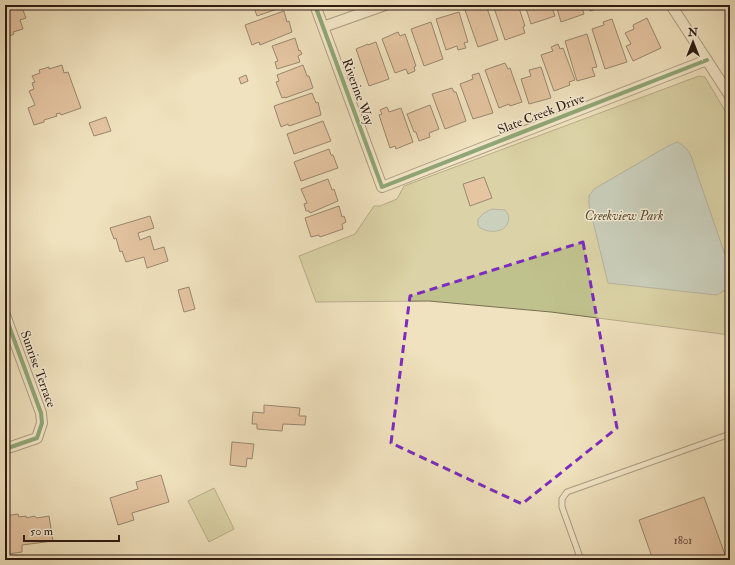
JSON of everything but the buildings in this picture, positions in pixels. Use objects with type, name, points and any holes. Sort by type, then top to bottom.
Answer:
[{"type":"street","name":"Riverine Way","points":[[315,5],[382,187]]},
{"type":"street","points":[[323,27],[385,5]]},
{"type":"street","points":[[672,5],[730,96]]},
{"type":"street","name":"Slate Creek Drive","points":[[382,187],[707,60]]},
{"type":"street","name":"Sunrise Terrace","points":[[5,315],[42,414],[42,423],[37,438],[5,449]]},
{"type":"lane","points":[[580,560],[562,507],[562,499],[567,492],[730,434]]},
{"type":"highlighted area","points":[[583,242],[617,428],[522,504],[391,443],[410,296]]},
{"type":"green space","name":"Creekview Park","points":[[699,76],[705,77],[730,119],[730,335],[551,312],[429,301],[316,302],[299,256],[355,234],[374,206],[380,206],[397,199],[404,186]]},
{"type":"green space","points":[[214,488],[234,529],[209,542],[188,501]]},
{"type":"water","points":[[677,142],[682,144],[691,156],[730,269],[730,286],[726,290],[716,295],[608,283],[589,205],[589,196],[594,189]]},
{"type":"water","points":[[492,209],[505,210],[508,214],[509,220],[504,228],[488,231],[478,226],[478,219],[484,213]]},
{"type":"cycle path","points":[[315,5],[382,187],[707,60]]},
{"type":"cycle path","points":[[5,315],[41,413],[42,423],[37,438],[5,449]]}]
